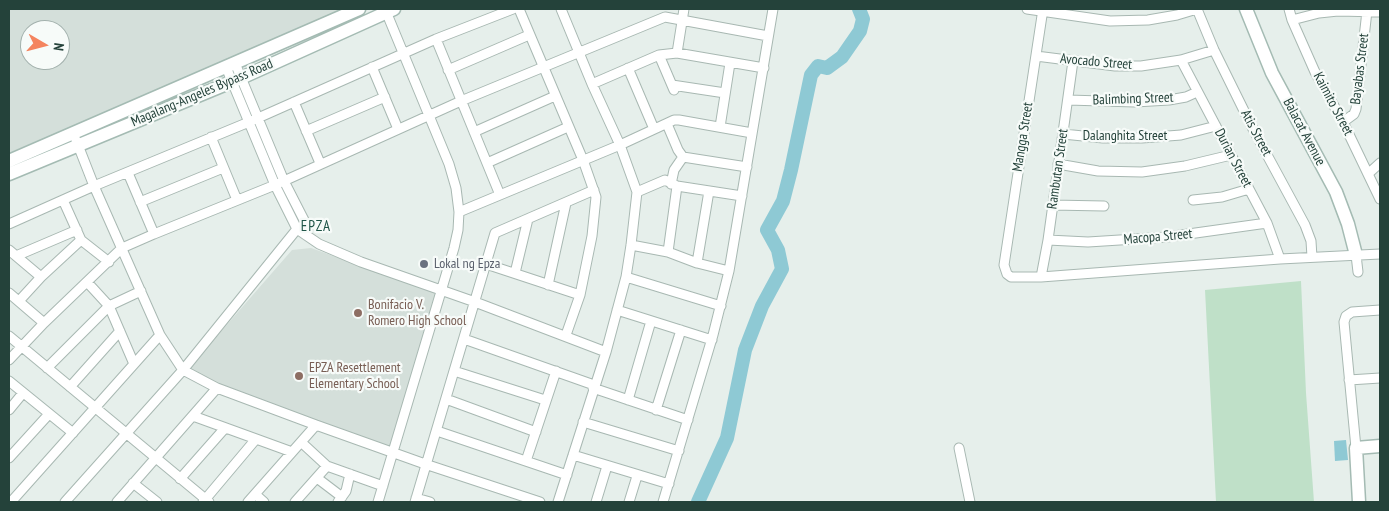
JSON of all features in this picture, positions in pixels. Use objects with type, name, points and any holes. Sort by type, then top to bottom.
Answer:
[{"type":"street","name":"Magalang-Angeles Bypass Road","points":[[9,160],[359,9]]},
{"type":"street","points":[[9,224],[94,186],[253,120],[436,39],[513,9]]},
{"type":"street","points":[[519,9],[583,160],[596,197],[592,236],[580,295],[566,335]]},
{"type":"street","points":[[558,502],[606,352],[626,277],[637,192],[620,145],[561,9]]},
{"type":"street","points":[[678,53],[684,9]]},
{"type":"street","points":[[663,502],[712,340],[729,271],[773,9]]},
{"type":"street","points":[[1027,9],[1110,21],[1148,20],[1197,9]]},
{"type":"street","name":"Atis Street","points":[[1197,9],[1214,50],[1253,129],[1305,225],[1311,241],[1312,257]]},
{"type":"street","name":"Balacat Avenue","points":[[1246,9],[1272,73],[1336,192],[1348,224],[1356,255]]},
{"type":"street","name":"Kaimito Street","points":[[1289,9],[1315,72],[1343,122],[1380,199]]},
{"type":"street","name":"Magalang-Angeles Bypass Road","points":[[9,174],[236,80],[388,10]]},
{"type":"street","points":[[378,502],[456,239],[459,212],[456,188],[449,164],[428,116],[388,10]]},
{"type":"street","name":"Mangga Street","points":[[1041,277],[1011,276],[1007,274],[1004,265],[1043,10]]},
{"type":"street","name":"Bayabas Street","points":[[1343,122],[1354,114],[1356,108],[1367,11]]},
{"type":"street","points":[[1292,20],[1319,12],[1380,12]]},
{"type":"street","points":[[9,360],[44,323],[122,248],[280,183],[320,163],[461,101],[579,53],[663,13],[683,21],[768,36]]},
{"type":"street","points":[[448,70],[529,35]]},
{"type":"street","points":[[436,39],[500,195]]},
{"type":"street","name":"Avocado Street","points":[[1036,56],[1115,66],[1141,66],[1180,60],[1214,50]]},
{"type":"street","points":[[592,84],[659,55],[678,53],[764,68]]},
{"type":"street","points":[[659,55],[673,88],[725,93]]},
{"type":"street","name":"Durian Street","points":[[1180,60],[1249,189],[1266,223],[1280,259]]},
{"type":"street","name":"Rambutan Street","points":[[1041,277],[1073,62]]},
{"type":"street","points":[[720,128],[730,63]]},
{"type":"street","points":[[230,65],[280,183],[297,229],[319,244],[361,262],[441,289],[566,335],[606,352]]},
{"type":"street","points":[[372,67],[398,129]]},
{"type":"street","points":[[628,68],[654,129]]},
{"type":"street","name":"Balimbing Street","points":[[1068,100],[1135,102],[1169,100],[1186,97],[1197,92]]},
{"type":"street","points":[[474,132],[555,96]]},
{"type":"street","points":[[306,131],[384,98]]},
{"type":"street","points":[[294,102],[320,163]]},
{"type":"street","points":[[459,212],[679,120],[752,133]]},
{"type":"street","points":[[667,124],[678,150],[683,156],[746,167]]},
{"type":"street","name":"Dalanghita Street","points":[[1063,134],[1103,138],[1142,138],[1182,135],[1216,126]]},
{"type":"street","points":[[487,164],[568,127]]},
{"type":"street","points":[[72,132],[160,335],[183,370],[217,388],[316,425],[514,498],[540,502]]},
{"type":"street","points":[[211,138],[237,200]]},
{"type":"street","points":[[1058,164],[1098,171],[1142,172],[1185,166],[1231,155]]},
{"type":"street","points":[[668,252],[674,170],[683,156]]},
{"type":"street","points":[[1369,173],[1380,163]]},
{"type":"street","points":[[140,202],[223,168]]},
{"type":"street","points":[[128,173],[154,234]]},
{"type":"street","points":[[637,192],[663,180],[674,185],[742,196]]},
{"type":"street","points":[[280,183],[306,224],[308,237]]},
{"type":"street","points":[[1193,200],[1222,197],[1249,189]]},
{"type":"street","points":[[430,502],[415,500],[495,233],[594,190]]},
{"type":"street","points":[[697,263],[709,191]]},
{"type":"street","points":[[63,200],[81,240],[109,262]]},
{"type":"street","points":[[548,285],[566,203]]},
{"type":"street","points":[[1052,205],[1104,206]]},
{"type":"street","points":[[515,273],[528,219]]},
{"type":"street","name":"Macopa Street","points":[[1048,240],[1088,242],[1167,237],[1266,223]]},
{"type":"street","points":[[65,502],[183,370],[297,229],[306,224]]},
{"type":"street","points":[[12,253],[76,230]]},
{"type":"street","points":[[20,301],[41,277],[81,240]]},
{"type":"street","points":[[631,245],[668,252],[697,263],[729,271]]},
{"type":"street","points":[[12,253],[41,277]]},
{"type":"street","points":[[1041,277],[1280,259],[1380,254]]},
{"type":"street","points":[[1356,255],[1358,272]]},
{"type":"street","points":[[486,264],[580,295]]},
{"type":"street","points":[[626,277],[721,306]]},
{"type":"street","points":[[87,282],[109,306],[134,364]]},
{"type":"street","points":[[47,368],[109,306],[141,291]]},
{"type":"street","points":[[9,293],[44,323]]},
{"type":"street","points":[[617,310],[712,340]]},
{"type":"street","points":[[1359,502],[1344,322],[1346,316],[1352,312],[1380,310]]},
{"type":"street","points":[[628,400],[651,321]]},
{"type":"street","points":[[656,410],[681,330]]},
{"type":"street","points":[[70,387],[120,331]]},
{"type":"street","points":[[11,502],[160,335]]},
{"type":"street","points":[[9,336],[205,501],[256,439]]},
{"type":"street","points":[[464,339],[556,371],[628,400],[688,420]]},
{"type":"street","points":[[454,371],[545,400]]},
{"type":"street","points":[[526,461],[556,371]]},
{"type":"street","points":[[1349,380],[1380,378]]},
{"type":"street","points":[[9,381],[73,433]]},
{"type":"street","points":[[117,502],[217,388]]},
{"type":"street","points":[[9,410],[23,393]]},
{"type":"street","points":[[446,399],[536,432]]},
{"type":"street","points":[[9,458],[48,414]]},
{"type":"street","points":[[193,416],[292,452]]},
{"type":"street","points":[[584,422],[678,451]]},
{"type":"street","points":[[248,502],[316,425]]},
{"type":"street","points":[[180,479],[225,428]]},
{"type":"street","points":[[437,431],[567,475]]},
{"type":"street","points":[[301,442],[327,466],[383,486]]},
{"type":"street","points":[[1356,448],[1380,446]]},
{"type":"street","points":[[959,448],[970,502]]},
{"type":"street","points":[[572,455],[637,476],[669,484]]},
{"type":"street","points":[[295,502],[327,466]]},
{"type":"street","points":[[596,502],[607,466]]},
{"type":"street","points":[[317,478],[340,500],[346,491],[350,474]]},
{"type":"street","points":[[629,502],[637,476]]},
{"type":"street","points":[[134,484],[157,502]]},
{"type":"street","points":[[255,494],[264,502]]},
{"type":"shaded area","points":[[9,9],[351,9],[9,153]]},
{"type":"shaded area","points":[[311,248],[437,293],[391,448],[189,373],[190,367],[292,250]]},
{"type":"green space","points":[[1301,281],[1306,393],[1314,502],[1216,502],[1205,290]]},
{"type":"water","points":[[1346,440],[1348,460],[1335,461],[1334,441]]},
{"type":"waterway","points":[[698,502],[727,438],[745,350],[762,306],[782,269],[778,250],[767,230],[783,201],[811,75],[818,66],[827,68],[842,57],[860,31],[863,19],[859,9]]},
{"type":"place","name":"Lokal ng Epza","points":[[424,264]]},
{"type":"place","name":"Bonifacio V. Romero High School","points":[[358,313]]},
{"type":"place","name":"EPZA Resettlement Elementary School","points":[[299,376]]},
{"type":"district","name":"EPZA","points":[[316,227]]}]
